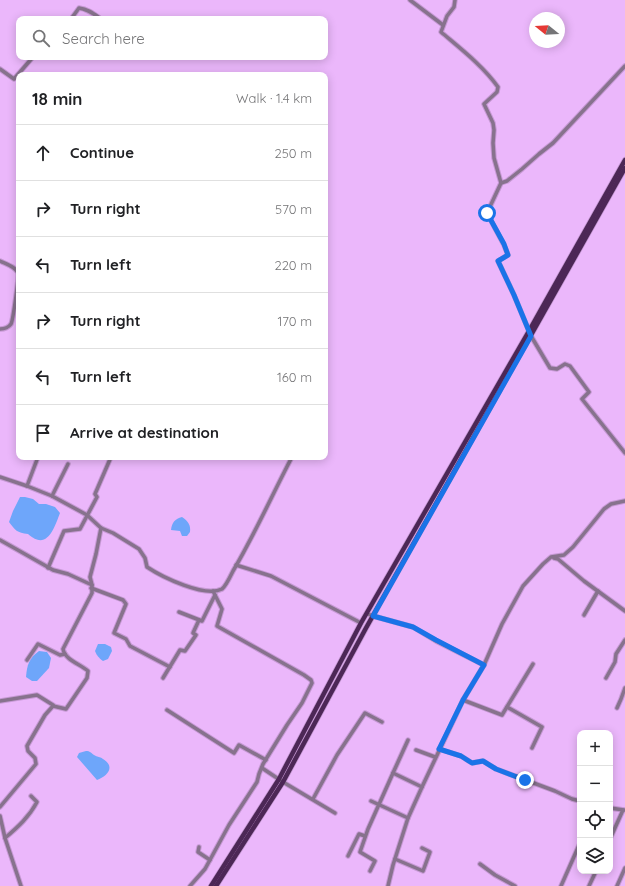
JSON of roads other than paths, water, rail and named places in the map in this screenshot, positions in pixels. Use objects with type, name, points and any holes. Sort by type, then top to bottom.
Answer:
[{"type":"main road","points":[[216,886],[281,780],[625,160]]},
{"type":"main road","points":[[211,886],[281,780],[361,624],[625,168]]},
{"type":"street","points":[[410,0],[443,24]]},
{"type":"street","points":[[455,0],[454,7],[447,16],[441,32],[463,50],[491,77],[498,88],[497,92],[484,104],[493,123],[494,158],[501,183],[487,213],[504,244],[508,255],[498,261],[530,333],[550,368],[557,369],[565,364],[570,366],[589,392],[582,399],[625,453]]},
{"type":"street","points":[[73,16],[79,8],[85,9],[98,16]]},
{"type":"street","points":[[19,72],[30,60]]},
{"type":"street","points":[[501,183],[507,181],[553,143],[625,66]]},
{"type":"street","points":[[0,69],[14,78],[16,76]]},
{"type":"street","points":[[0,260],[16,270]]},
{"type":"street","points":[[0,329],[6,329],[11,324],[16,301]]},
{"type":"street","points":[[27,486],[37,460]]},
{"type":"street","points":[[48,568],[64,531],[80,528],[97,497],[95,494],[110,460]]},
{"type":"street","points":[[0,477],[52,496],[87,515],[101,528],[113,533],[139,549],[145,558],[147,567],[159,575],[192,588],[212,591],[222,589],[225,585],[290,460]]},
{"type":"street","points":[[52,496],[68,464]]},
{"type":"street","points":[[388,886],[408,818],[439,749],[463,700],[484,665],[502,624],[524,586],[551,557],[564,555],[604,509],[611,504],[625,501]]},
{"type":"street","points":[[0,807],[36,764],[35,758],[28,751],[27,746],[45,715],[53,706],[66,709],[87,678],[88,671],[69,658],[63,649],[92,593],[90,577],[101,528]]},
{"type":"street","points":[[0,540],[48,568],[68,574],[122,600],[126,604],[114,634],[126,640],[130,646],[170,667]]},
{"type":"street","points":[[551,557],[558,559],[598,592],[625,611]]},
{"type":"street","points":[[236,565],[271,576],[361,624]]},
{"type":"street","points":[[190,886],[205,869],[229,825],[257,782],[266,760],[302,703],[312,683],[311,680],[304,675],[218,626],[222,610],[212,591]]},
{"type":"street","points":[[584,615],[598,592]]},
{"type":"street","points":[[179,612],[202,621],[215,595]]},
{"type":"street","points":[[368,614],[413,627],[484,665]]},
{"type":"street","points":[[163,678],[180,650],[185,651],[196,635],[193,633],[199,620]]},
{"type":"street","points":[[606,678],[615,662],[616,654],[625,640]]},
{"type":"street","points":[[27,660],[38,644],[60,655],[65,654]]},
{"type":"street","points":[[463,700],[502,715],[533,664]]},
{"type":"street","points":[[617,708],[622,699],[625,688]]},
{"type":"street","points":[[0,701],[37,695],[53,705]]},
{"type":"street","points":[[507,707],[542,727],[532,748]]},
{"type":"street","points":[[167,710],[234,753],[238,745],[266,760]]},
{"type":"street","points":[[312,799],[337,754],[365,712],[382,722]]},
{"type":"street","points":[[370,871],[374,861],[360,852],[378,805],[408,740]]},
{"type":"street","points":[[439,749],[461,756],[472,763],[483,761],[496,769],[577,800]]},
{"type":"street","points":[[416,750],[436,757]]},
{"type":"street","points":[[262,768],[335,813]]},
{"type":"street","points":[[393,773],[422,787]]},
{"type":"street","points":[[5,838],[18,827],[32,811],[37,802],[31,796]]},
{"type":"street","points":[[371,801],[408,818]]},
{"type":"street","points":[[610,838],[624,810],[613,808]]},
{"type":"street","points":[[0,816],[5,838],[21,886]]},
{"type":"street","points":[[348,856],[359,834],[365,836]]},
{"type":"street","points":[[199,846],[198,852],[210,860]]},
{"type":"street","points":[[395,859],[423,871],[430,852],[422,848]]},
{"type":"street","points":[[562,886],[577,850]]},
{"type":"street","points":[[480,864],[495,875],[515,886]]},
{"type":"street","points":[[617,886],[625,868]]},
{"type":"street","points":[[589,886],[595,874]]},
{"type":"water","points":[[20,497],[33,499],[39,504],[46,504],[55,507],[60,513],[52,531],[45,539],[35,539],[28,534],[21,533],[9,522]]},
{"type":"water","points":[[182,517],[189,525],[190,532],[187,536],[182,536],[180,531],[171,530],[174,521]]},
{"type":"water","points":[[98,644],[105,644],[111,647],[112,651],[108,659],[103,661],[97,656],[95,651]]},
{"type":"water","points":[[39,651],[47,652],[51,658],[49,668],[37,681],[32,681],[26,677],[27,669],[31,659]]},
{"type":"water","points":[[86,751],[102,758],[107,762],[109,765],[109,771],[107,774],[97,780],[77,757],[79,753]]}]
